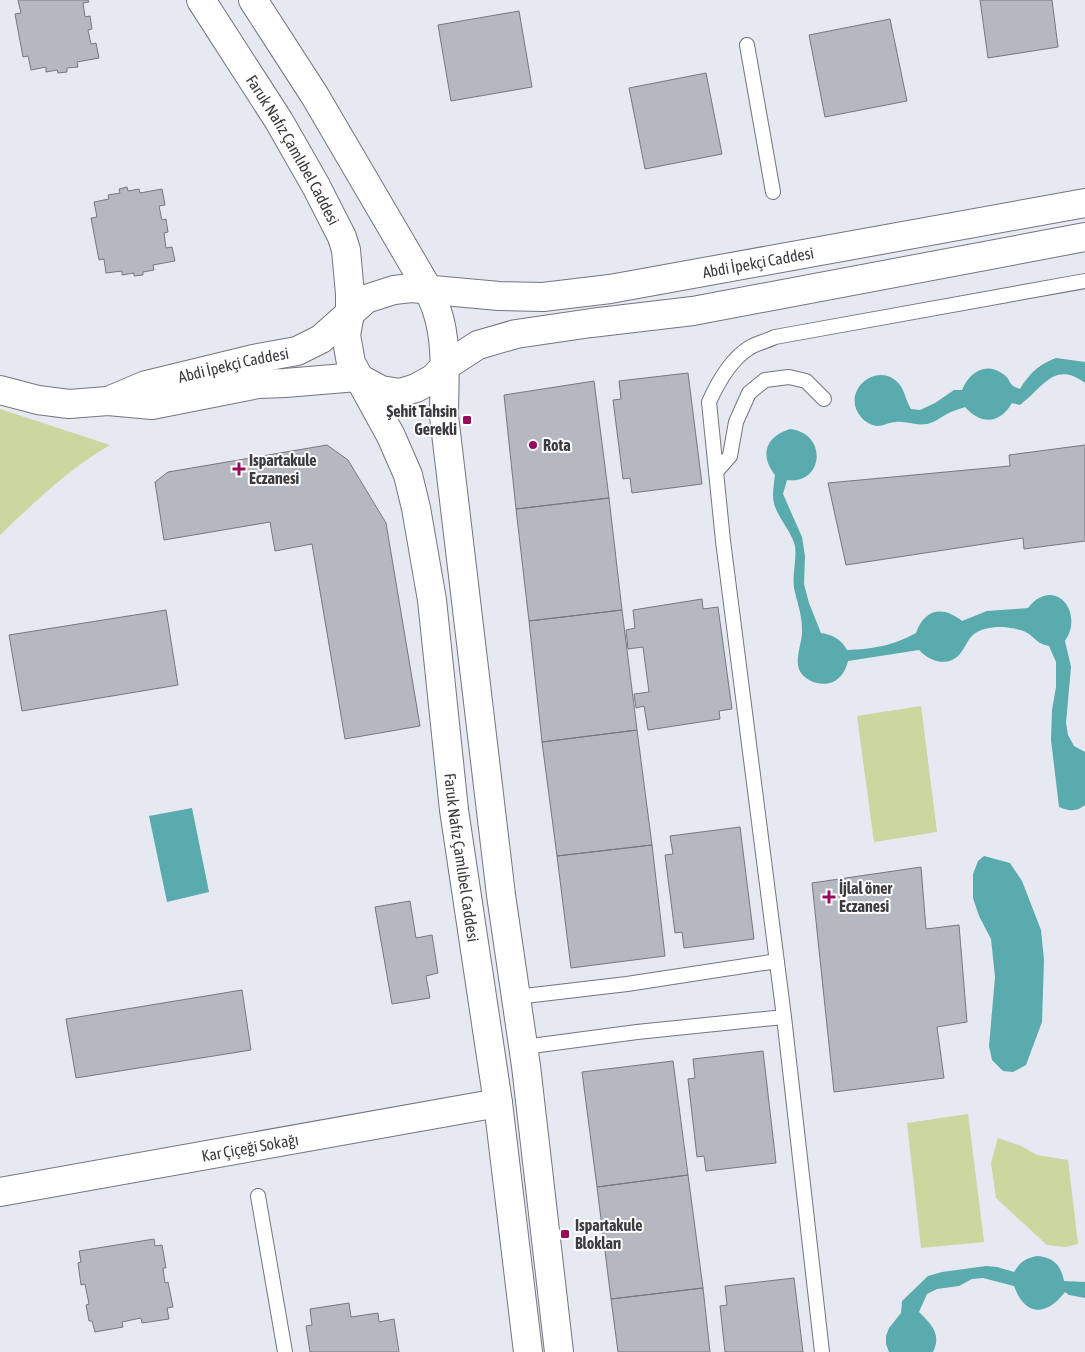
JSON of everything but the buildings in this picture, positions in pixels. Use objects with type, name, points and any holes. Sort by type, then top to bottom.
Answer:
[{"type":"street","name":"Faruk Nafız Çamlıbel Caddesi","points":[[201,0],[279,121],[342,237],[346,250],[350,314],[346,335],[351,363],[391,436],[408,475],[416,508],[432,600],[454,810],[502,1131],[528,1352]]},
{"type":"street","name":"Faruk Nafız Çamlıbel Caddesi","points":[[253,0],[315,96],[428,289],[438,312],[443,343],[444,416],[500,886],[526,1060],[559,1352]]},
{"type":"street","name":"Abdi İpekçi Caddesi","points":[[428,289],[500,296],[543,297],[600,290],[1085,203]]},
{"type":"street","points":[[357,377],[381,390],[400,392],[416,388],[434,378],[444,367],[478,345],[516,334],[693,311],[1085,237]]},
{"type":"street","points":[[350,314],[366,299],[394,290],[428,289]]},
{"type":"street","name":"Abdi İpekçi Caddesi","points":[[108,401],[146,385],[253,359],[297,352],[321,339],[350,314]]},
{"type":"street","name":"Abdi İpekçi Caddesi","points":[[0,390],[38,400],[69,404],[108,401],[152,405],[258,384],[357,377]]},
{"type":"street","name":"Kar Çiçeği Sokağı","points":[[0,1192],[496,1090],[503,1072],[517,1071],[526,1060]]},
{"type":"street","points":[[502,1131],[511,1134],[526,1131],[533,1127]]},
{"type":"lane","points":[[747,45],[773,192]]},
{"type":"lane","points":[[822,1352],[784,1018],[723,541],[709,402],[718,382],[730,365],[749,348],[775,337],[1085,282]]},
{"type":"lane","points":[[716,472],[730,456],[736,422],[749,393],[764,380],[789,377],[806,381],[824,399]]},
{"type":"lane","points":[[516,997],[627,984],[777,961]]},
{"type":"lane","points":[[526,1060],[637,1032],[784,1018]]},
{"type":"lane","points":[[258,1196],[285,1352]]},
{"type":"green space","points":[[0,409],[110,445],[66,475],[0,535]]},
{"type":"green space","points":[[921,706],[937,832],[874,842],[857,716]]},
{"type":"green space","points":[[968,1114],[984,1242],[921,1248],[907,1123]]},
{"type":"green space","points":[[998,1138],[1021,1146],[1037,1155],[1068,1160],[1078,1244],[1066,1247],[1047,1245],[996,1198],[991,1163]]},
{"type":"water","points":[[1056,358],[1085,362],[1085,383],[1065,374],[1057,375],[1042,385],[1020,405],[1012,403],[1002,415],[990,420],[977,417],[965,407],[927,424],[896,422],[877,426],[864,420],[855,407],[855,397],[858,388],[864,381],[873,376],[882,375],[891,378],[902,388],[911,409],[920,410],[935,403],[954,390],[962,390],[973,374],[984,369],[996,370],[1006,376],[1013,386],[1020,389],[1035,370]]},
{"type":"water","points":[[790,429],[803,433],[811,440],[816,449],[817,458],[814,467],[808,475],[799,479],[787,480],[783,494],[802,537],[805,556],[804,584],[809,603],[821,633],[836,638],[847,650],[865,649],[899,641],[916,633],[924,619],[929,614],[935,612],[948,613],[962,621],[987,611],[1028,608],[1038,599],[1048,595],[1056,596],[1064,601],[1069,609],[1071,619],[1070,630],[1065,641],[1071,667],[1066,723],[1068,735],[1074,746],[1085,752],[1085,805],[1079,809],[1072,810],[1059,807],[1051,740],[1052,710],[1056,687],[1056,662],[1049,646],[1040,643],[1026,632],[1002,627],[982,630],[971,637],[957,656],[947,662],[935,661],[919,650],[848,661],[841,676],[830,683],[816,683],[804,676],[798,664],[802,629],[794,588],[795,546],[774,504],[775,475],[770,468],[766,454],[770,441],[775,436]]},
{"type":"water","points":[[192,808],[209,892],[167,902],[149,816]]},
{"type":"water","points":[[984,856],[1010,863],[1022,881],[1041,930],[1044,960],[1042,1022],[1026,1065],[1013,1072],[1003,1071],[992,1060],[989,1046],[995,977],[991,939],[979,916],[973,898],[973,874],[978,861]]},
{"type":"water","points":[[1037,1256],[1052,1260],[1061,1270],[1064,1281],[1085,1282],[1085,1298],[1069,1295],[1065,1292],[1051,1306],[1036,1310],[1024,1303],[1014,1286],[983,1278],[972,1279],[959,1286],[937,1289],[927,1294],[919,1312],[931,1325],[936,1335],[933,1352],[889,1352],[886,1336],[889,1328],[901,1313],[902,1301],[928,1276],[942,1272],[986,1266],[1014,1272],[1024,1261]]},
{"type":"place","name":"Şehit Tahsin Gerekli","points":[[467,420]]},
{"type":"place","name":"Rota","points":[[533,445]]},
{"type":"place","name":"Ispartakule Eczanesi","points":[[239,469]]},
{"type":"place","name":"İjlal öner Eczanesi","points":[[829,897]]},
{"type":"place","name":"Ispartakule Blokları","points":[[565,1234]]}]
